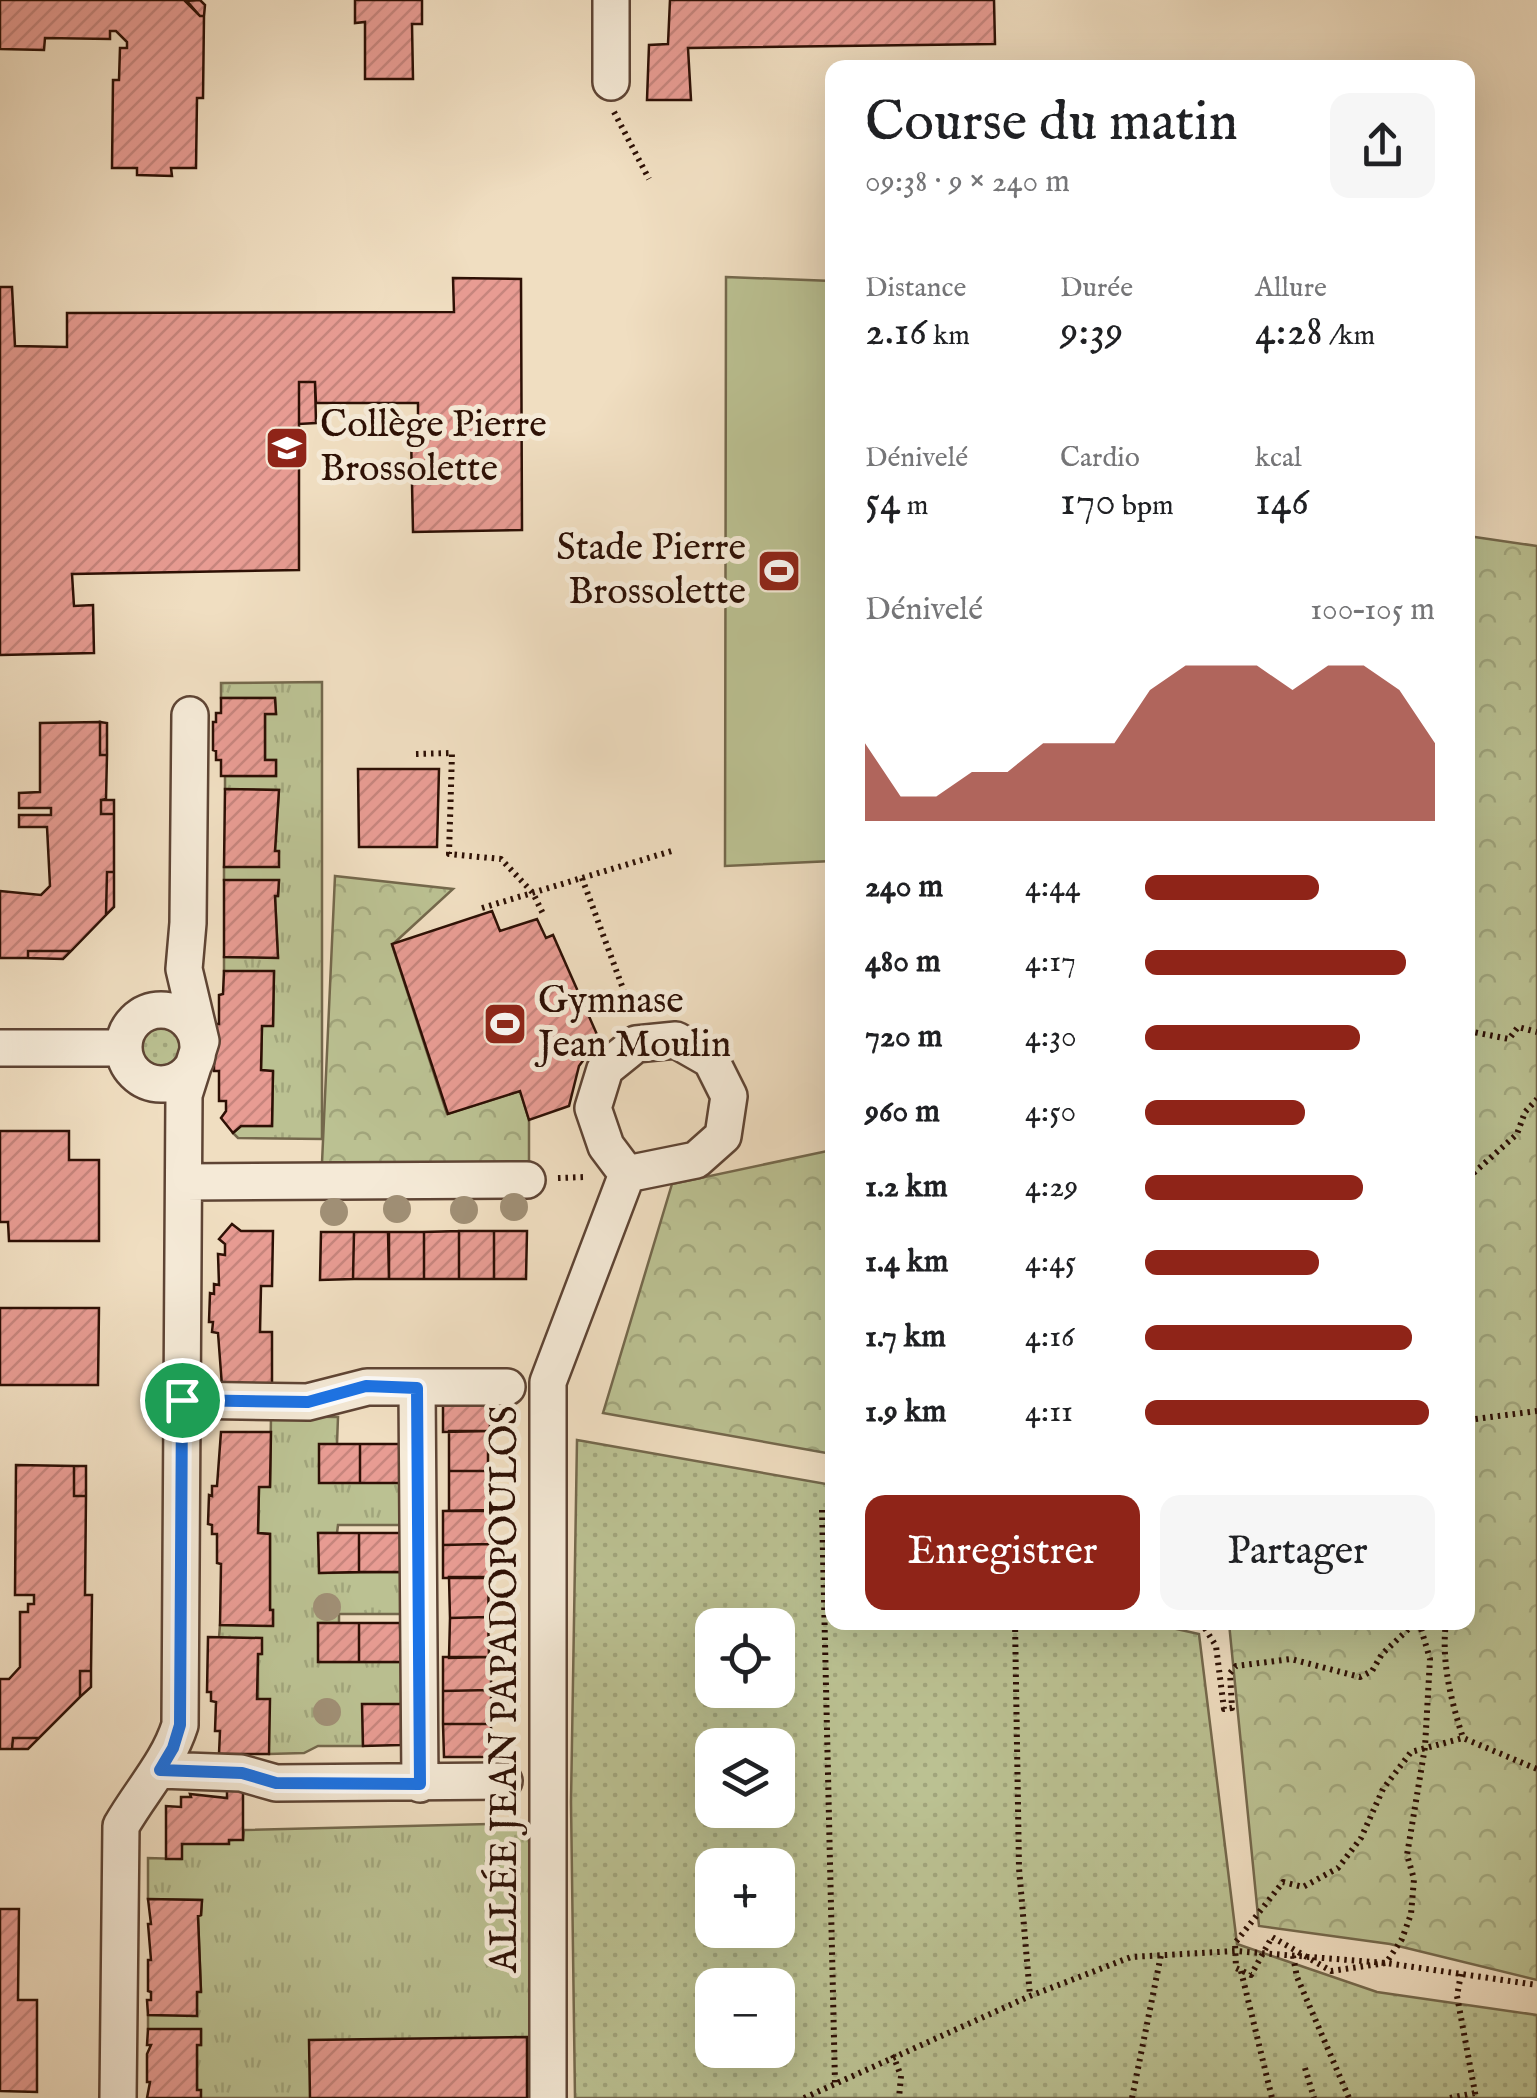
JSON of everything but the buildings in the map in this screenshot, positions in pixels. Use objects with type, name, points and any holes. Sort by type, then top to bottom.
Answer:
[{"type":"street","points":[[611,82],[612,0]]},
{"type":"street","points":[[118,2098],[121,1826],[140,1792],[173,1748],[180,1725],[184,1096],[202,1041],[184,969],[190,715]]},
{"type":"street","points":[[156,1010],[184,969]]},
{"type":"street","points":[[156,1010],[184,1017],[199,1042],[198,1057],[191,1070],[166,1085],[138,1077],[129,1066],[124,1048],[131,1024],[156,1010]]},
{"type":"street","points":[[0,1048],[124,1048]]},
{"type":"street","name":"ALLÉE JEAN PAPADOPOULOS","points":[[548,2098],[548,1382],[627,1174]]},
{"type":"street","points":[[185,1182],[526,1180]]},
{"type":"street","points":[[182,1400],[308,1402],[366,1386],[507,1388]]},
{"type":"street","points":[[417,1388],[420,1784]]},
{"type":"street","points":[[160,1770],[242,1773],[276,1783],[504,1781]]},
{"type":"path","points":[[611,82],[609,101],[650,180]]},
{"type":"path","points":[[416,754],[452,753],[449,854],[500,859],[533,893],[544,916]]},
{"type":"path","points":[[482,908],[676,850]]},
{"type":"path","points":[[582,878],[633,1015]]},
{"type":"path","points":[[1475,1032],[1509,1038],[1518,1027],[1537,1032]]},
{"type":"path","points":[[1475,1172],[1517,1134],[1524,1112],[1537,1100]]},
{"type":"path","points":[[526,1180],[627,1174]]},
{"type":"path","points":[[1475,1419],[1537,1411]]},
{"type":"path","points":[[822,1510],[835,2083]]},
{"type":"path","points":[[1015,1630],[1019,1868],[1030,1996]]},
{"type":"path","points":[[1206,1630],[1216,1646],[1224,1709],[1232,1708],[1230,1674],[1236,1666],[1291,1659],[1360,1676],[1372,1671],[1382,1654],[1408,1630]]},
{"type":"path","points":[[1420,1630],[1430,1660],[1425,1747],[1407,1854],[1414,1879],[1411,1914],[1402,1939],[1386,1963],[1330,1971],[1272,1937],[1252,1975],[1236,1968],[1235,1943],[1283,1882],[1303,1887],[1338,1868],[1362,1838],[1383,1789],[1411,1752],[1425,1747],[1463,1738],[1537,1768]]},
{"type":"path","points":[[1445,1630],[1447,1688],[1463,1738]]},
{"type":"path","points":[[804,2098],[892,2055],[1131,1957],[1264,1953],[1386,1963],[1537,1986]]},
{"type":"path","points":[[1132,2098],[1161,1956]]},
{"type":"path","points":[[1294,1956],[1296,1977],[1349,2098]]},
{"type":"path","points":[[1240,1970],[1272,2098]]},
{"type":"path","points":[[1450,2098],[1475,2096],[1457,1996],[1461,1974]]},
{"type":"path","points":[[892,2055],[902,2076],[899,2098]]},
{"type":"path","points":[[1305,2068],[1314,2098]]},
{"type":"green space","name":"Stade Pierre Brossolette","points":[[726,277],[825,281],[825,861],[725,866]]},
{"type":"green space","points":[[1475,537],[1537,546],[1537,1980],[1390,1944],[1259,1926],[1230,1630],[1475,1630]]},
{"type":"green space","points":[[322,682],[322,1139],[238,1138],[233,1133],[241,1126],[272,1126],[273,1072],[261,1070],[262,1026],[273,1025],[274,972],[224,971],[224,957],[278,957],[275,896],[279,881],[224,880],[224,867],[278,866],[279,852],[275,851],[279,790],[225,789],[225,776],[276,776],[276,760],[265,760],[265,714],[276,714],[275,698],[221,698],[221,683]]},
{"type":"green space","points":[[335,876],[453,889],[392,945],[447,1114],[520,1091],[529,1120],[529,1162],[322,1163]]},
{"type":"green space","points":[[161,1028],[175,1034],[181,1048],[175,1062],[161,1068],[147,1062],[141,1048],[147,1034]]},
{"type":"green space","points":[[825,1151],[825,1453],[603,1413],[672,1184]]},
{"type":"green space","points":[[271,1416],[338,1417],[337,1444],[402,1483],[402,1525],[338,1525],[337,1533],[319,1533],[320,1573],[401,1572],[401,1614],[339,1614],[339,1623],[318,1623],[319,1662],[401,1662],[401,1704],[363,1705],[363,1746],[318,1746],[304,1753],[269,1754],[258,1699],[258,1654],[262,1654],[219,1638],[220,1625],[273,1625],[270,1534],[258,1533],[259,1487],[270,1486]]},
{"type":"green space","points":[[577,1440],[825,1484],[825,1630],[1181,1630],[1199,1634],[1237,1944],[1377,1992],[1537,2015],[1537,2098],[575,2098],[571,1802]]},
{"type":"green space","points":[[533,1823],[534,2098],[201,2098],[197,2090],[197,2045],[201,2045],[201,2030],[148,2029],[148,2015],[197,2015],[197,1992],[201,1991],[198,1916],[202,1900],[148,1899],[148,1858],[181,1859],[182,1844],[243,1839],[244,1830]]},
{"type":"place","name":"Collège Pierre Brossolette","points":[[287,448]]},
{"type":"place","name":"Stade Pierre Brossolette","points":[[779,571]]},
{"type":"place","name":"Gymnase Jean Moulin","points":[[505,1024]]},
{"type":"route","points":[[366,1386],[417,1388],[420,1784],[276,1783],[242,1773],[160,1770],[180,1725],[182,1400],[308,1402],[366,1386]]}]
